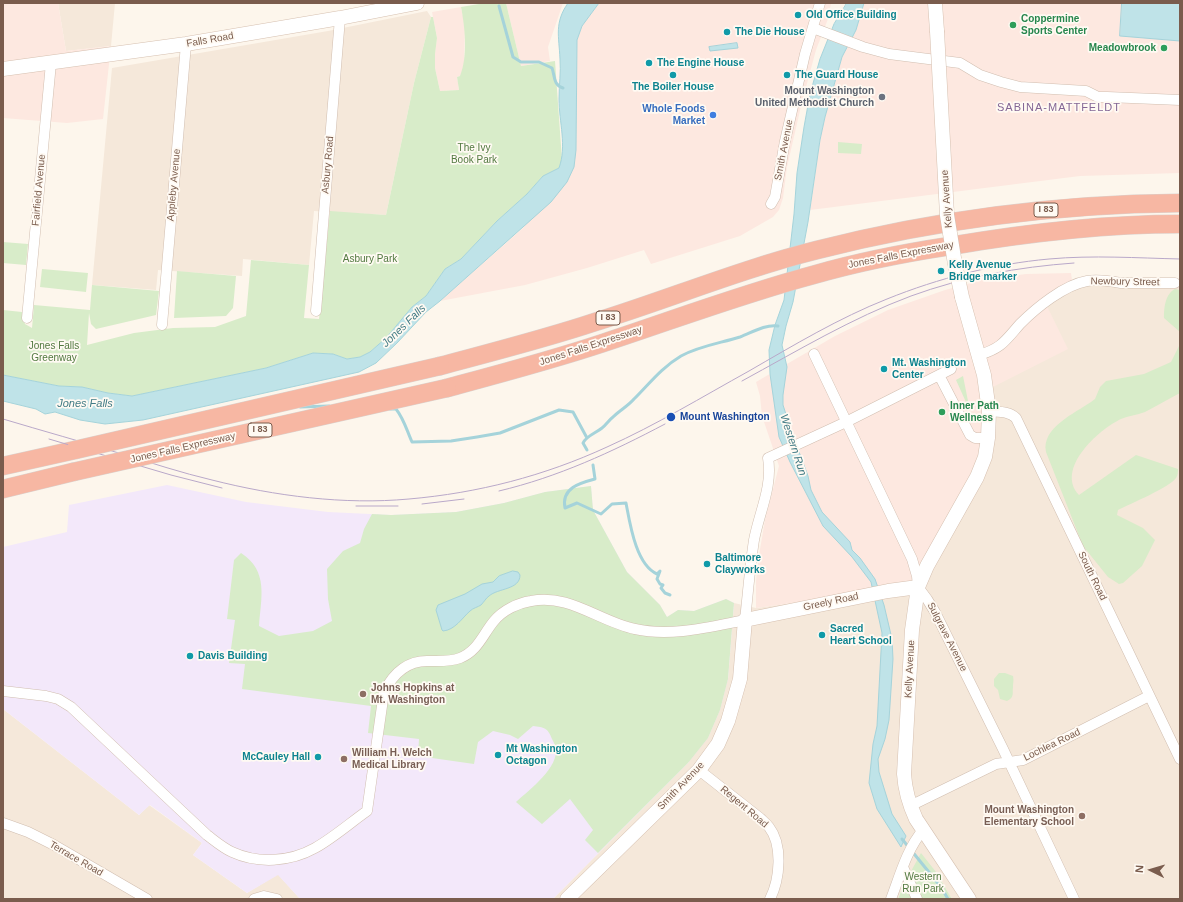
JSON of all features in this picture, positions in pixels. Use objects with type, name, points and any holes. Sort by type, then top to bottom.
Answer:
[{"type":"highway","points":[[1026,213],[1107,197],[1154,191],[1180,191]]},
{"type":"highway","name":"I 83","points":[[3,466],[440,366],[595,322],[774,262],[816,250],[914,229],[1026,213],[1107,205],[1180,203]]},
{"type":"highway","name":"Jones Falls Expressway","points":[[3,489],[447,388],[524,367],[602,343],[771,287],[849,265],[917,251],[1028,234],[1107,227],[1180,224]]},
{"type":"main road","name":"Falls Road","points":[[3,69],[186,44],[340,18],[417,3]]},
{"type":"main road","name":"Kelly Avenue","points":[[935,3],[947,215],[962,296],[979,355],[989,411],[988,438],[985,457],[977,477],[927,566],[918,587],[912,630],[904,774],[905,786],[910,806],[923,830],[969,899]]},
{"type":"main road","name":"Greely Road","points":[[745,620],[866,595],[918,587]]},
{"type":"main road","name":"Smith Avenue","points":[[567,899],[699,770],[718,744],[728,721],[740,679],[745,620]]},
{"type":"street","name":"Smith Avenue","points":[[771,204],[775,197],[785,141],[805,54],[819,6]]},
{"type":"street","name":"Asbury Road","points":[[316,311],[340,18]]},
{"type":"street","points":[[813,28],[864,47],[889,54],[960,63],[980,75],[1020,87],[1086,91],[1098,97],[1180,100]]},
{"type":"street","name":"Appleby Avenue","points":[[162,325],[186,44]]},
{"type":"street","name":"Fairfield Avenue","points":[[27,318],[51,63]]},
{"type":"street","name":"Newbury Street","points":[[979,355],[992,351],[1001,345],[1032,314],[1060,292],[1076,284],[1097,280],[1120,283],[1175,282]]},
{"type":"street","name":"Sulgrave Avenue","points":[[814,354],[912,559],[917,576],[918,587],[935,612],[1074,899]]},
{"type":"street","points":[[846,422],[951,369]]},
{"type":"street","points":[[939,375],[970,435],[975,438],[988,438]]},
{"type":"street","name":"South Road","points":[[989,411],[1007,413],[1016,418],[1180,759]]},
{"type":"street","name":"Smith Avenue","points":[[745,620],[754,538],[770,475],[768,458],[784,452],[846,422]]},
{"type":"street","points":[[3,691],[24,692],[58,699],[71,707],[220,845],[232,852],[246,857],[271,860],[300,855],[314,849],[368,811],[384,692],[390,680],[396,673],[405,666],[415,662],[451,660],[462,657],[481,641],[495,620],[518,604],[532,600],[562,602],[580,607],[633,629],[653,632],[689,630],[745,620]]},
{"type":"street","name":"Lochlea Road","points":[[910,806],[996,764],[1023,760],[1149,696]]},
{"type":"street","name":"Regent Road","points":[[699,770],[768,826],[774,837],[778,862],[774,892],[770,899]]},
{"type":"street","name":"Terrace Road","points":[[3,823],[28,832],[54,845],[148,899]]},
{"type":"street","points":[[891,899],[914,841],[923,830]]},
{"type":"street","points":[[904,863],[916,899]]},
{"type":"street","points":[[254,899],[264,896],[277,899]]},
{"type":"shaded area","points":[[3,3],[58,3],[66,51],[111,46],[103,119],[67,123],[3,118]]},
{"type":"shaded area","points":[[58,3],[115,3],[111,46],[66,51]]},
{"type":"shaded area","points":[[506,3],[563,3],[548,47],[550,61],[521,66]]},
{"type":"shaded area","points":[[599,3],[831,3],[828,19],[816,50],[802,102],[787,167],[783,198],[779,210],[773,217],[740,236],[651,264],[644,250],[525,285],[440,301],[523,228],[576,150],[577,40],[582,26]]},
{"type":"shaded area","points":[[864,3],[1180,3],[1180,173],[1080,176],[810,210],[820,140],[825,117],[842,57],[856,30]]},
{"type":"shaded area","points":[[461,7],[465,26],[464,68],[460,76],[457,77],[459,90],[440,91],[435,68],[437,38],[432,12]]},
{"type":"shaded area","points":[[427,11],[431,17],[414,83],[386,215],[314,211],[309,265],[243,259],[242,276],[158,270],[156,290],[92,285],[112,68],[328,31]]},
{"type":"shaded area","points":[[1071,273],[1073,287],[1046,304],[1068,349],[987,390],[983,460],[915,586],[756,608],[756,581],[759,555],[765,520],[779,466],[762,416],[760,396],[756,382],[835,336],[888,310],[945,290],[982,280],[1026,274]]},
{"type":"shaded area","points":[[1180,283],[1180,899],[952,899],[936,872],[903,886],[898,899],[553,899],[688,763],[728,679],[734,603],[756,608],[915,586],[987,390],[1046,304],[1073,287],[1101,284]]},
{"type":"shaded area","name":"Johns Hopkins at Mt. Washington","points":[[167,485],[246,502],[328,512],[391,515],[456,512],[504,503],[545,492],[591,486],[593,510],[627,572],[660,605],[667,617],[678,610],[694,611],[726,599],[734,603],[728,679],[720,710],[708,738],[688,763],[553,899],[300,899],[278,875],[247,893],[193,855],[202,843],[150,805],[139,815],[3,709],[3,547],[67,532],[69,505]]},
{"type":"shaded area","points":[[3,709],[139,815],[149,805],[202,843],[193,855],[247,893],[278,874],[300,899],[3,899]]},
{"type":"green space","points":[[485,3],[506,3],[521,66],[555,61],[562,160],[559,168],[543,176],[527,194],[497,221],[461,259],[445,269],[426,296],[412,307],[386,338],[370,352],[360,357],[347,359],[333,354],[313,353],[266,368],[132,396],[108,393],[82,387],[59,386],[3,375],[3,310],[22,312],[25,324],[32,328],[34,305],[90,310],[92,285],[159,291],[156,315],[96,329],[91,324],[89,313],[87,345],[134,333],[173,328],[215,327],[246,316],[251,260],[309,265],[304,318],[319,319],[330,211],[386,215],[414,83],[431,17],[433,17],[437,38],[435,68],[440,91],[459,90],[457,77],[460,76],[463,68],[465,51],[465,33],[461,7]]},
{"type":"green space","points":[[838,142],[862,144],[861,154],[838,153]]},
{"type":"green space","points":[[3,242],[28,244],[26,265],[3,263]]},
{"type":"green space","points":[[42,269],[88,273],[86,292],[40,287]]},
{"type":"green space","points":[[177,271],[236,276],[233,308],[226,316],[174,318]]},
{"type":"green space","points":[[1175,289],[1180,290],[1180,332],[1164,318],[1167,298]]},
{"type":"green space","points":[[1180,344],[1180,393],[1145,412],[1121,419],[1101,432],[1082,451],[1072,474],[1073,485],[1079,495],[1136,455],[1178,469],[1178,475],[1172,482],[1118,510],[1117,515],[1143,528],[1155,540],[1142,566],[1123,583],[1119,584],[1108,577],[1083,546],[1046,452],[1046,443],[1054,429],[1061,422],[1095,399],[1100,387],[1106,381],[1144,374],[1171,362]]},
{"type":"green space","points":[[963,376],[970,411],[956,380]]},
{"type":"green space","points":[[591,486],[593,510],[627,572],[660,605],[667,617],[678,610],[694,611],[726,599],[734,603],[728,679],[720,710],[708,738],[688,763],[598,853],[585,840],[593,830],[570,799],[542,824],[516,802],[542,778],[553,763],[556,755],[556,747],[549,732],[543,728],[533,726],[518,739],[510,735],[493,731],[478,742],[474,764],[418,756],[419,739],[368,733],[371,706],[242,689],[245,664],[229,663],[235,620],[227,619],[234,560],[241,553],[250,560],[260,577],[262,595],[259,626],[279,636],[313,631],[332,621],[328,599],[327,569],[343,551],[360,543],[364,529],[372,514],[391,515],[456,512],[504,503],[545,492]]},
{"type":"green space","points":[[999,673],[1005,673],[1013,676],[1013,695],[1007,701],[1000,699],[998,690],[994,686],[994,679]]},
{"type":"green space","name":"Western Run Park","points":[[921,853],[936,872],[952,899],[898,899],[903,886]]},
{"type":"water","name":"Jones Falls","points":[[568,3],[599,3],[582,26],[577,40],[576,150],[574,167],[567,182],[551,202],[426,312],[376,363],[359,372],[143,420],[105,424],[80,420],[55,412],[45,414],[36,409],[3,401],[3,375],[59,386],[82,387],[108,393],[132,396],[266,368],[313,353],[333,354],[347,359],[360,357],[370,352],[386,338],[412,307],[426,296],[445,269],[461,259],[497,221],[527,194],[543,176],[559,168],[563,143],[559,108],[560,64],[558,30],[561,17]]},
{"type":"water","name":"Western Run","points":[[847,3],[864,3],[856,30],[842,57],[820,140],[808,222],[793,302],[782,345],[787,367],[783,405],[808,476],[811,490],[822,512],[850,542],[852,550],[860,558],[875,579],[884,605],[892,639],[893,659],[889,720],[885,739],[878,759],[879,772],[892,814],[906,836],[901,847],[877,809],[869,783],[873,744],[877,726],[882,633],[871,582],[852,557],[823,526],[790,462],[779,437],[770,374],[769,350],[775,325],[784,300],[797,173],[810,94],[820,59],[834,24]]},
{"type":"water","points":[[1122,3],[1180,3],[1180,41],[1120,36]]},
{"type":"water","points":[[737,43],[738,48],[710,51],[709,47]]},
{"type":"water","points":[[513,571],[518,572],[520,575],[519,580],[513,586],[493,593],[481,605],[471,610],[455,626],[447,630],[442,630],[436,610],[438,605],[465,594],[482,584],[493,582],[499,576]]},
{"type":"waterway","points":[[499,6],[513,57],[521,62],[539,62],[552,68],[557,85],[563,88]]},
{"type":"waterway","points":[[587,450],[583,443],[586,438],[600,430],[632,402],[662,371],[681,356],[710,345],[740,337],[768,326],[778,326]]},
{"type":"waterway","points":[[300,407],[329,406]]},
{"type":"waterway","points":[[390,409],[396,409],[399,413],[412,442],[451,441],[500,433],[559,410],[573,412],[587,438]]},
{"type":"waterway","points":[[593,465],[595,479],[583,482],[569,491],[566,496],[565,508],[577,503],[601,514],[612,504],[626,503],[632,532],[639,553],[650,569],[657,574],[660,571],[657,579],[660,584],[663,585],[661,588],[665,593],[670,595]]},
{"type":"waterway","name":"Western Run","points":[[902,839],[941,887],[948,899]]},
{"type":"tram line","points":[[3,419],[190,474],[260,491],[310,498],[360,501],[384,501],[435,496],[485,488],[535,475],[559,467],[607,447],[661,420],[834,323],[869,306],[907,291],[947,278],[1008,264],[1049,259],[1098,257],[1180,259]]},
{"type":"tram line","points":[[742,381],[867,314],[911,296],[971,278],[1032,267],[1074,263]]},
{"type":"tram line","points":[[499,491],[542,479],[584,463],[665,424]]},
{"type":"tram line","points":[[49,439],[171,475],[222,488]]},
{"type":"tram line","points":[[422,504],[464,499]]},
{"type":"tram line","points":[[356,506],[398,506]]},
{"type":"place","name":"Old Office Building","points":[[798,15]]},
{"type":"place","name":"Coppermine Sports Center","points":[[1013,25]]},
{"type":"place","name":"The Die House","points":[[727,32]]},
{"type":"place","name":"Meadowbrook","points":[[1164,48]]},
{"type":"place","name":"The Engine House","points":[[649,63]]},
{"type":"place","name":"The Boiler House","points":[[673,75]]},
{"type":"place","name":"The Guard House","points":[[787,75]]},
{"type":"place","name":"Mount Washington United Methodist Church","points":[[882,97]]},
{"type":"place","name":"Whole Foods Market","points":[[713,115]]},
{"type":"place","name":"Kelly Avenue Bridge marker","points":[[941,271]]},
{"type":"place","name":"Mt. Washington Center","points":[[884,369]]},
{"type":"place","name":"Inner Path Wellness","points":[[942,412]]},
{"type":"place","name":"Mount Washington","points":[[671,417]]},
{"type":"place","name":"Baltimore Clayworks","points":[[707,564]]},
{"type":"place","name":"Sacred Heart School","points":[[822,635]]},
{"type":"place","name":"Davis Building","points":[[190,656]]},
{"type":"place","name":"Johns Hopkins at Mt. Washington","points":[[363,694]]},
{"type":"place","name":"Mt Washington Octagon","points":[[498,755]]},
{"type":"place","name":"McCauley Hall","points":[[318,757]]},
{"type":"place","name":"William H. Welch Medical Library","points":[[344,759]]},
{"type":"place","name":"Mount Washington Elementary School","points":[[1082,816]]},
{"type":"district","name":"SABINA-MATTFELDT","points":[[1059,108]]},
{"type":"park label","name":"The Ivy Book Park","points":[[474,154]]},
{"type":"park label","name":"Asbury Park","points":[[370,259]]},
{"type":"park label","name":"Jones Falls Greenway","points":[[54,352]]}]
